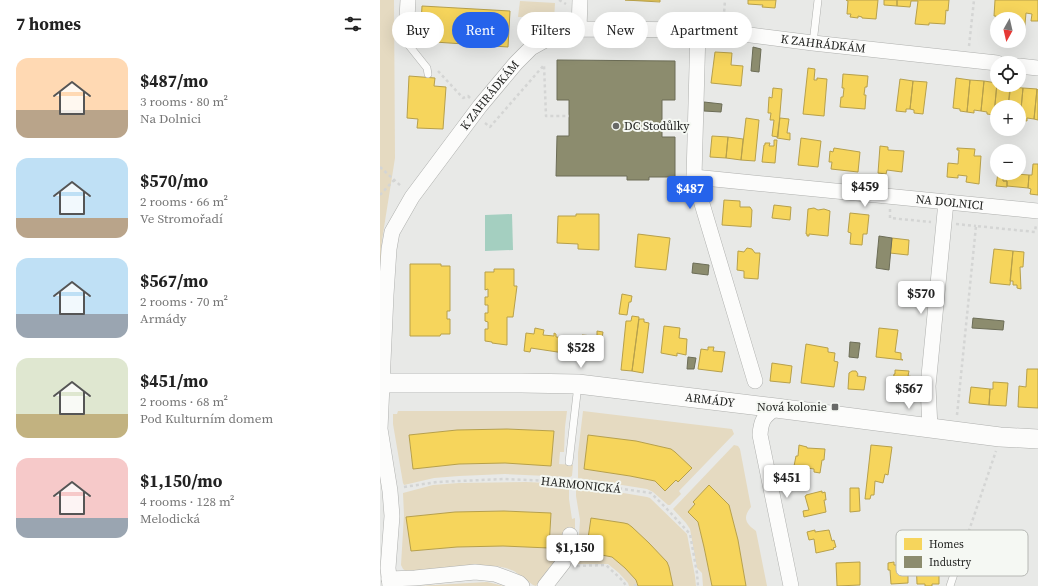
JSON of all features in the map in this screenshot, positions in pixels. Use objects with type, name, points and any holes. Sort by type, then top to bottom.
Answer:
[{"type":"street","points":[[407,12],[408,0]]},
{"type":"street","points":[[580,0],[580,12]]},
{"type":"street","name":"K ZAHRÁDKÁM","points":[[585,29],[656,30]]},
{"type":"street","name":"K ZAHRÁDKÁM","points":[[752,35],[990,63]]},
{"type":"street","name":"K ZAHRÁDKÁM","points":[[387,575],[392,516],[390,491],[380,429],[386,295],[389,249],[392,232],[412,197],[477,110],[516,63],[531,48]]},
{"type":"street","points":[[698,48],[694,177],[755,381]]},
{"type":"street","points":[[1026,67],[1038,68]]},
{"type":"street","name":"NA DOLNICI","points":[[694,177],[946,202],[1037,216]]},
{"type":"street","points":[[930,428],[928,386],[946,202]]},
{"type":"street","name":"ARMÁDY","points":[[381,383],[578,384],[1000,437],[1038,439]]},
{"type":"street","points":[[776,408],[764,417],[760,435],[791,586]]},
{"type":"street","points":[[545,586],[563,563],[570,535]]},
{"type":"street","points":[[387,575],[408,578],[475,572],[495,574],[519,583],[522,586]]},
{"type":"lane","points":[[813,43],[818,0]]},
{"type":"lane","points":[[411,48],[427,68],[428,74]]},
{"type":"lane","points":[[568,462],[578,384]]},
{"type":"lane","points":[[950,586],[953,576]]},
{"type":"path","points":[[968,60],[974,0]]},
{"type":"path","points":[[437,70],[463,98],[468,96],[490,127],[544,65],[546,116],[569,116]]},
{"type":"path","points":[[380,167],[412,197]]},
{"type":"path","points":[[380,195],[394,180]]},
{"type":"path","points":[[890,197],[890,218],[1035,232],[1037,216]]},
{"type":"path","points":[[957,415],[976,226]]},
{"type":"path","points":[[969,530],[1000,437]]},
{"type":"path","name":"HARMONICKÁ","points":[[402,488],[437,482],[504,479],[574,482],[651,493],[668,509],[690,534],[698,586]]},
{"type":"path","points":[[570,566],[606,565],[624,581],[626,586]]},
{"type":"shaded area","points":[[380,0],[394,0],[394,12],[392,12],[392,48],[394,48],[395,158],[382,240],[380,276]]},
{"type":"shaded area","points":[[520,1],[555,3],[554,12],[519,12]]},
{"type":"shaded area","points":[[512,214],[513,250],[485,251],[485,215]]},
{"type":"shaded area","points":[[398,411],[567,411],[564,452],[560,452],[559,464],[573,465],[572,476],[505,474],[459,476],[434,478],[404,485],[393,424],[393,414],[397,414]],"holes":[[[507,429],[554,431],[551,465],[505,463],[459,464],[413,469],[409,435],[457,430]]]},
{"type":"shaded area","points":[[583,411],[732,429],[734,434],[679,491],[681,494],[670,505],[647,489],[578,478],[578,453]],"holes":[[[588,435],[636,441],[671,449],[691,468],[665,491],[655,481],[584,469]]]},
{"type":"shaded area","points":[[734,445],[738,446],[740,449],[751,507],[748,511],[746,520],[756,531],[767,586],[746,586],[738,540],[729,505],[709,485],[693,502],[695,504],[688,512],[698,522],[712,586],[703,586],[702,573],[697,568],[690,529],[673,509]]},
{"type":"shaded area","points":[[526,482],[569,484],[569,499],[572,519],[575,518],[575,529],[571,528],[558,560],[536,586],[514,571],[496,566],[465,566],[406,571],[403,569],[401,565],[404,515],[403,493],[433,485]],"holes":[[[504,511],[551,513],[549,547],[457,547],[411,551],[407,517],[455,512]]]},
{"type":"shaded area","points":[[576,485],[650,498],[687,534],[696,586],[673,586],[668,564],[649,543],[624,523],[591,518],[586,552],[612,557],[636,580],[637,586],[629,586],[619,573],[608,564],[575,564],[578,550],[580,520],[576,496]]},
{"type":"shaded area","points":[[487,582],[504,586],[417,586]]},
{"type":"building: Homes","points":[[625,0],[660,0],[660,2]]},
{"type":"building: Homes","points":[[748,0],[776,0],[775,8],[762,7],[763,5],[748,4]]},
{"type":"building: Homes","points":[[846,0],[878,0],[876,19],[862,18],[858,16],[858,18],[850,17],[851,14],[847,14],[848,1]]},
{"type":"building: Homes","points":[[884,0],[897,0],[897,6],[884,5]]},
{"type":"building: Homes","points":[[897,0],[949,0],[948,11],[946,10],[945,24],[915,24],[918,1],[911,1],[910,7],[897,6]]},
{"type":"building: Homes","points":[[995,0],[1038,0],[1038,21],[1031,21],[1032,14],[1026,12],[994,12]]},
{"type":"building: Homes","points":[[422,6],[510,11],[509,29],[509,12],[452,12],[452,43],[444,43],[444,12],[422,12]]},
{"type":"building: Homes","points":[[715,52],[732,53],[731,65],[743,66],[741,86],[711,83]]},
{"type":"building: Homes","points":[[808,68],[815,69],[814,80],[817,80],[817,78],[827,79],[824,116],[803,114]]},
{"type":"building: Homes","points":[[843,74],[868,76],[867,87],[865,87],[864,95],[866,95],[865,109],[840,107],[844,88],[842,88]]},
{"type":"building: Homes","points":[[409,76],[435,78],[434,86],[446,87],[443,129],[417,128],[418,119],[407,118]]},
{"type":"building: Homes","points":[[956,78],[970,80],[967,112],[953,108]]},
{"type":"building: Homes","points":[[900,79],[913,81],[910,109],[906,109],[906,112],[896,111]]},
{"type":"building: Homes","points":[[970,80],[984,81],[981,111],[974,110],[974,113],[967,112]]},
{"type":"building: Homes","points":[[913,81],[927,82],[923,114],[914,113],[914,110],[910,109]]},
{"type":"building: Homes","points":[[984,81],[990,82],[990,92],[996,92],[995,100],[990,100],[990,114],[987,114],[987,112],[981,111]]},
{"type":"building: Homes","points":[[773,88],[782,89],[778,137],[772,136],[774,120],[770,120],[771,113],[768,113],[769,97],[772,98]]},
{"type":"building: Homes","points":[[1026,88],[1037,89],[1034,119],[1027,118],[1026,121],[1026,100],[1022,100],[1023,92],[1026,92]]},
{"type":"building: Homes","points":[[1037,89],[1038,90],[1038,120],[1034,119]]},
{"type":"building: Homes","points":[[996,92],[1010,92],[1009,100],[995,100]]},
{"type":"building: Homes","points":[[1010,92],[1023,92],[1022,100],[1009,100]]},
{"type":"building: Homes","points":[[746,118],[759,120],[755,161],[741,160]]},
{"type":"building: Homes","points":[[780,118],[789,119],[787,133],[790,133],[790,140],[777,138]]},
{"type":"building: Homes","points":[[712,136],[728,137],[726,158],[710,157]]},
{"type":"building: Homes","points":[[728,137],[743,139],[741,160],[726,158]]},
{"type":"building: Homes","points":[[801,138],[821,141],[818,167],[798,165]]},
{"type":"building: Homes","points":[[774,140],[777,140],[775,163],[762,162],[765,143],[770,143],[769,146],[774,146]]},
{"type":"building: Homes","points":[[880,146],[888,147],[888,150],[904,151],[902,172],[887,170],[886,174],[878,173]]},
{"type":"building: Homes","points":[[834,148],[860,152],[858,172],[831,169],[832,162],[829,162],[830,151],[833,152]]},
{"type":"building: Homes","points":[[957,148],[975,149],[974,156],[981,156],[979,184],[966,182],[967,176],[958,175],[958,178],[947,177],[948,163],[958,164],[959,150],[957,150]]},
{"type":"building: Homes","points":[[1033,164],[1038,164],[1038,195],[1030,194],[1031,189],[1028,188],[1029,175],[1032,175]]},
{"type":"building: Homes","points":[[1026,175],[1029,175],[1028,188],[1007,186],[1007,181],[1003,181],[1026,180]]},
{"type":"building: Homes","points":[[997,180],[1007,181],[1007,187],[996,186]]},
{"type":"building: Homes","points":[[724,200],[740,201],[740,207],[750,207],[752,210],[751,227],[722,225]]},
{"type":"building: Homes","points":[[774,205],[791,207],[790,220],[772,218]]},
{"type":"building: Homes","points":[[814,208],[818,210],[824,209],[830,211],[828,236],[809,234],[809,236],[807,236],[806,234],[808,209]]},
{"type":"building: Homes","points":[[850,213],[869,215],[867,234],[863,234],[862,245],[850,244],[851,233],[848,232]]},
{"type":"building: Homes","points":[[576,214],[599,214],[599,250],[578,249],[578,244],[557,243],[558,216],[576,216]]},
{"type":"building: Homes","points":[[638,234],[670,238],[666,270],[635,267]]},
{"type":"building: Homes","points":[[892,238],[909,240],[908,255],[890,253]]},
{"type":"building: Homes","points":[[747,248],[752,249],[755,253],[760,253],[758,279],[744,278],[744,271],[737,270],[738,251],[744,252]]},
{"type":"building: Homes","points":[[994,249],[1013,251],[1010,285],[990,283]]},
{"type":"building: Homes","points":[[1013,251],[1024,252],[1023,267],[1020,267],[1021,289],[1017,288],[1017,285],[1013,285],[1013,281],[1010,281]]},
{"type":"building: Homes","points":[[410,264],[441,264],[441,266],[450,266],[450,311],[447,311],[447,319],[450,319],[450,334],[441,334],[440,336],[410,336]]},
{"type":"building: Homes","points":[[494,269],[514,269],[514,286],[517,286],[513,317],[507,317],[507,345],[485,341],[485,329],[488,329],[488,322],[485,321],[485,313],[488,313],[488,305],[485,305],[485,297],[488,297],[488,289],[485,290],[485,272],[494,272]]},
{"type":"building: Homes","points":[[622,294],[632,296],[631,302],[629,302],[627,315],[619,314]]},
{"type":"building: Homes","points":[[632,316],[639,317],[632,371],[621,370],[626,321],[631,321]]},
{"type":"building: Homes","points":[[639,319],[644,319],[644,322],[649,323],[643,373],[632,371]]},
{"type":"building: Homes","points":[[664,326],[680,328],[679,338],[687,339],[686,355],[677,353],[677,356],[661,353]]},
{"type":"building: Homes","points":[[535,328],[544,330],[543,335],[554,336],[554,333],[556,334],[556,337],[566,338],[564,353],[531,348],[530,352],[524,351],[526,333],[534,334]]},
{"type":"building: Homes","points":[[879,328],[898,330],[895,352],[901,353],[901,359],[903,360],[876,357]]},
{"type":"building: Homes","points":[[597,331],[603,332],[599,357],[579,354],[579,356],[576,356],[577,339],[581,340],[582,335],[593,336],[592,341],[597,342]]},
{"type":"building: Homes","points":[[806,344],[828,348],[828,352],[835,353],[834,361],[838,362],[834,387],[801,383]]},
{"type":"building: Homes","points":[[708,347],[714,347],[713,351],[725,352],[722,372],[698,369],[701,349],[708,350]]},
{"type":"building: Homes","points":[[772,363],[792,366],[790,383],[770,381]]},
{"type":"building: Homes","points":[[1027,369],[1038,369],[1038,408],[1018,407],[1019,386],[1026,387]]},
{"type":"building: Homes","points":[[895,370],[909,371],[908,376],[915,377],[912,397],[892,394]]},
{"type":"building: Homes","points":[[856,371],[858,374],[857,376],[866,377],[864,390],[848,389],[849,373]]},
{"type":"building: Homes","points":[[993,382],[1008,383],[1006,406],[989,405],[990,389],[993,389]]},
{"type":"building: Homes","points":[[971,387],[990,389],[989,405],[969,403]]},
{"type":"building: Homes","points":[[507,429],[554,431],[551,466],[505,463],[459,464],[413,469],[409,435],[457,430]]},
{"type":"building: Homes","points":[[588,435],[636,441],[671,449],[692,468],[678,482],[676,480],[665,491],[655,481],[584,469]]},
{"type":"building: Homes","points":[[799,445],[807,448],[825,449],[824,460],[822,460],[820,473],[814,472],[814,469],[794,466],[796,456],[798,456]]},
{"type":"building: Homes","points":[[871,445],[892,447],[888,475],[885,474],[883,483],[875,481],[874,495],[871,495],[870,499],[865,499]]},
{"type":"building: Homes","points":[[709,485],[729,505],[738,540],[746,586],[712,586],[698,522],[688,512],[695,504],[693,502]]},
{"type":"building: Homes","points":[[850,488],[859,488],[860,511],[850,512]]},
{"type":"building: Homes","points":[[822,491],[822,493],[825,492],[826,500],[824,500],[826,512],[804,517],[803,511],[809,510],[805,496]]},
{"type":"building: Homes","points":[[504,511],[551,513],[549,548],[503,546],[457,547],[411,551],[406,517],[455,512]]},
{"type":"building: Homes","points":[[591,518],[624,523],[632,527],[667,562],[673,586],[638,586],[636,580],[612,557],[586,552]]},
{"type":"building: Homes","points":[[815,530],[815,532],[829,530],[832,541],[834,540],[836,547],[833,548],[834,549],[816,553],[814,539],[809,540],[807,532]]},
{"type":"building: Homes","points":[[860,562],[860,585],[837,586],[836,563]]},
{"type":"building: Homes","points":[[894,562],[894,565],[896,565],[896,576],[908,576],[908,583],[891,584],[888,563]]},
{"type":"building: Homes","points":[[917,576],[939,576],[939,584],[925,586],[925,584],[917,584]]},
{"type":"building: Industry","points":[[753,47],[761,49],[759,72],[751,71]]},
{"type":"building: Industry","name":"DC Stodůlky","points":[[557,60],[675,61],[675,100],[662,100],[662,137],[675,137],[675,177],[649,177],[649,180],[627,180],[627,176],[556,176],[557,136],[569,136],[569,100],[557,100]]},
{"type":"building: Industry","points":[[704,102],[722,104],[721,112],[704,111]]},
{"type":"building: Industry","points":[[879,236],[892,238],[889,270],[876,268]]},
{"type":"building: Industry","points":[[693,263],[709,265],[708,275],[692,273]]},
{"type":"building: Industry","points":[[973,318],[1004,321],[1003,330],[972,328]]},
{"type":"building: Industry","points":[[850,342],[860,343],[858,358],[849,357]]},
{"type":"building: Industry","points":[[688,357],[696,358],[694,369],[687,369]]},
{"type":"place","name":"DC Stodůlky","points":[[616,126]]},
{"type":"place","name":"Nová kolonie","points":[[835,407]]}]
